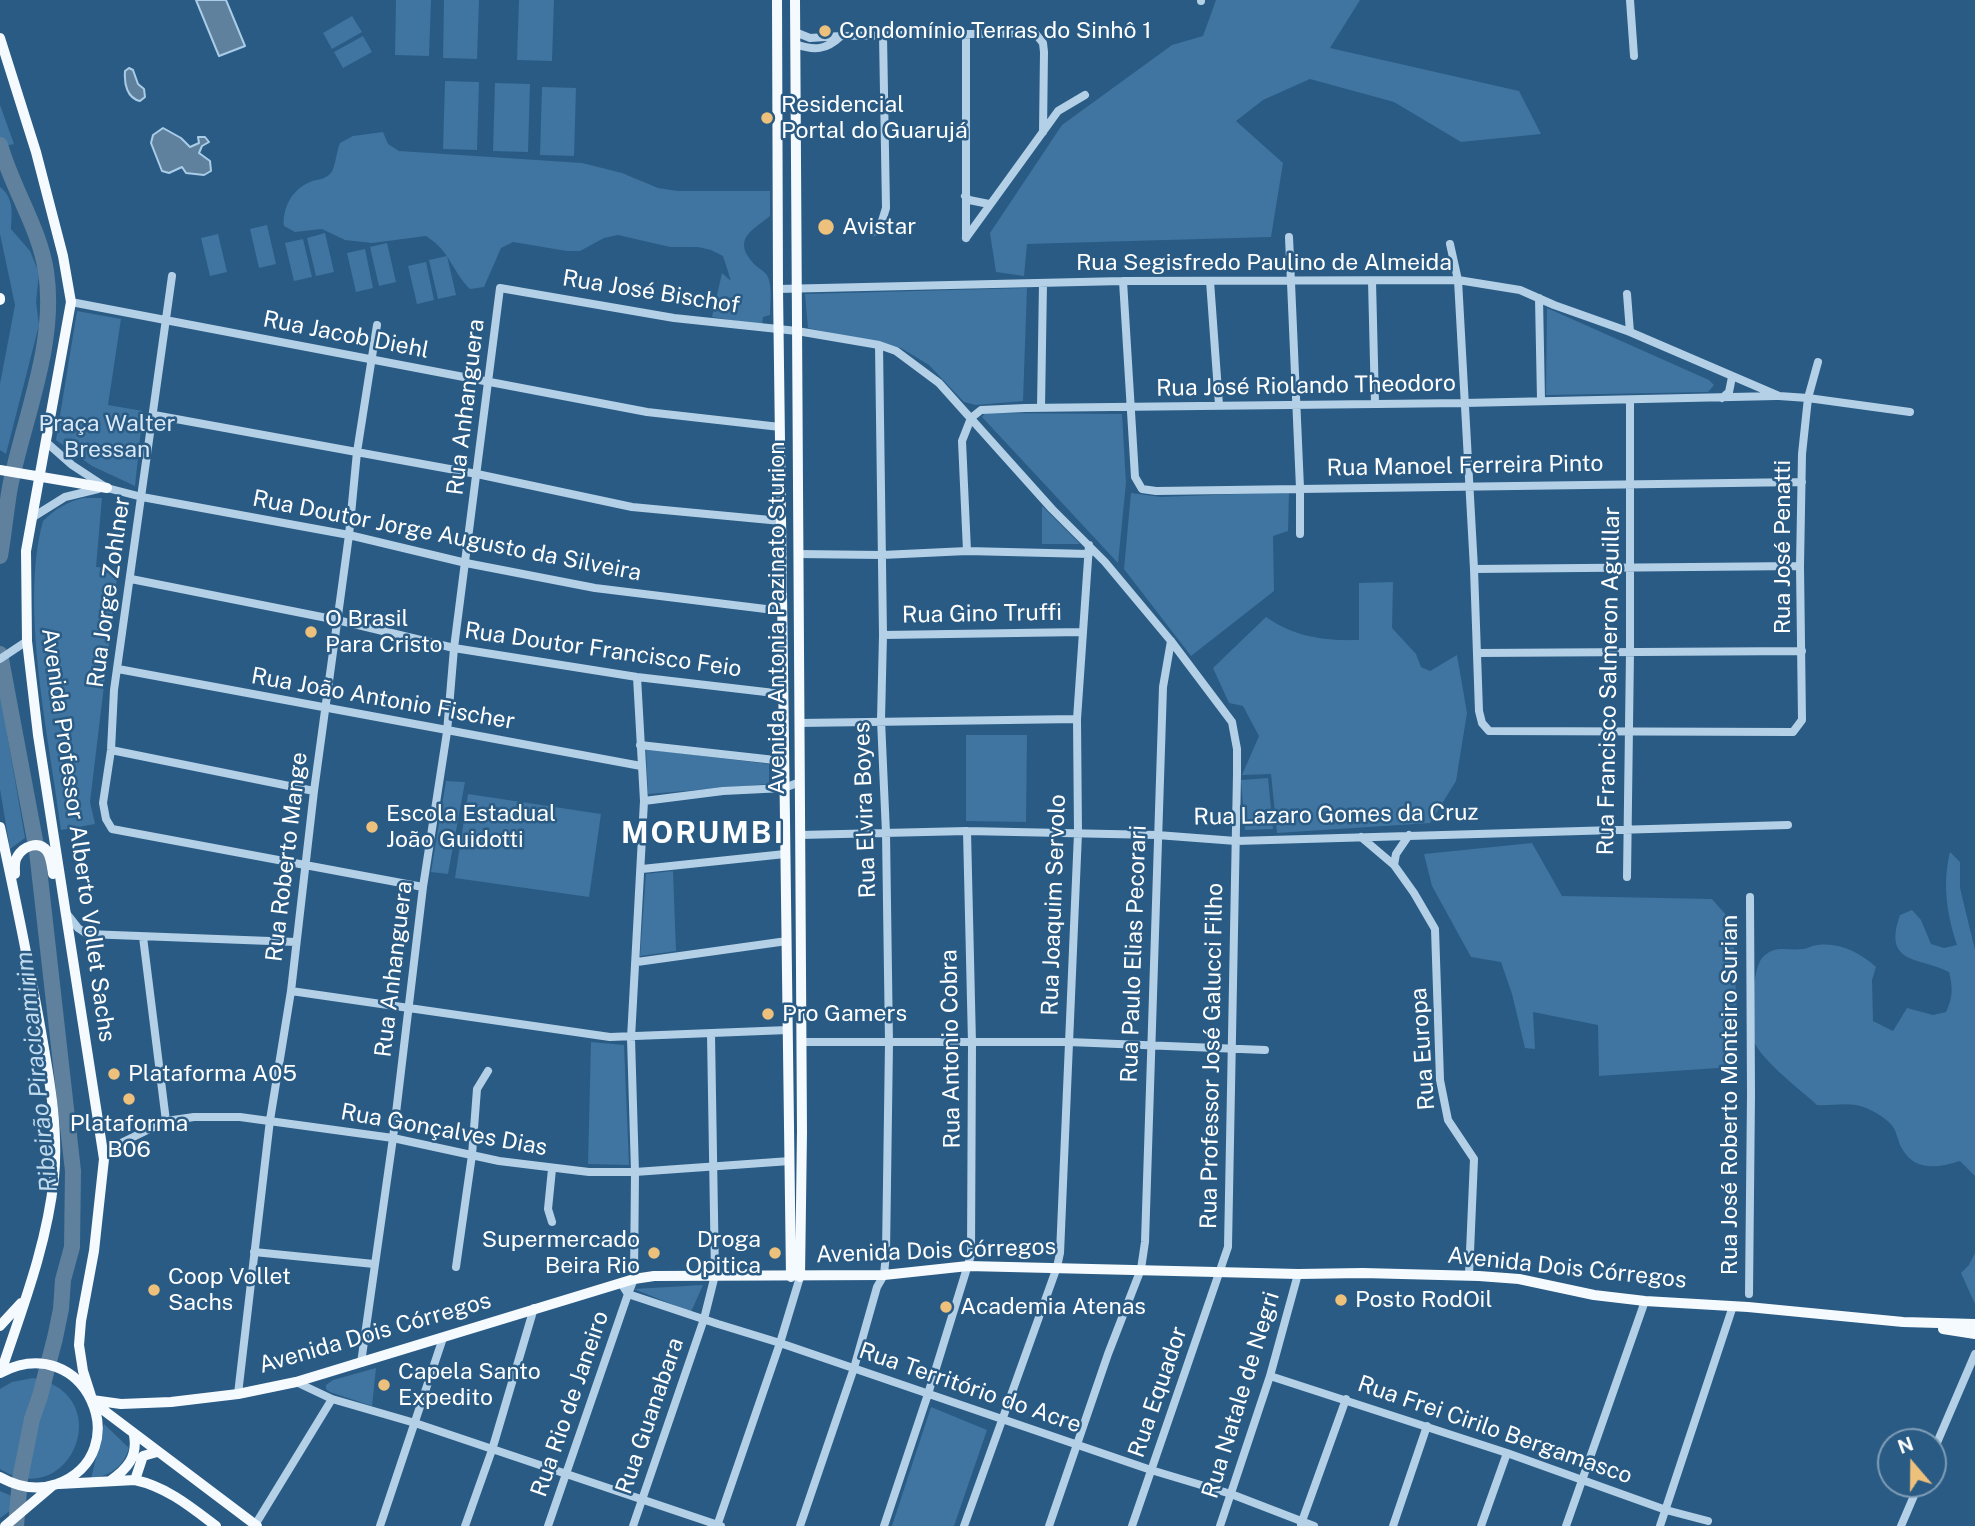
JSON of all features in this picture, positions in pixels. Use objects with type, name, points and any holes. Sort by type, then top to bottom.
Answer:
[{"type":"main road","name":"Avenida Antonia Pazinato Sturion","points":[[777,0],[784,788],[790,1161],[795,1277]]},
{"type":"main road","name":"Avenida Antonia Pazinato Sturion","points":[[794,0],[802,1042],[795,1277]]},
{"type":"main road","points":[[777,36],[785,44],[795,38]]},
{"type":"main road","name":"Avenida Professor Alberto Vollet Sachs","points":[[0,38],[36,152],[63,256],[71,303],[26,551],[22,645],[104,1159],[79,1345],[97,1430],[92,1451],[79,1469],[55,1484]]},
{"type":"main road","points":[[1,470],[107,488]]},
{"type":"main road","points":[[783,694],[792,698],[797,705],[799,723]]},
{"type":"main road","points":[[0,827],[46,1058],[55,1136],[53,1182],[45,1228],[28,1292],[0,1373]]},
{"type":"main road","points":[[19,912],[15,865],[19,853],[32,845],[39,845],[46,850],[58,897],[66,913]]},
{"type":"main road","points":[[801,1017],[788,1030],[802,1042]]},
{"type":"main road","name":"Avenida Dois Córregos","points":[[92,1400],[117,1404],[150,1404],[238,1394],[296,1382],[634,1279],[715,1275],[884,1275],[968,1266],[1469,1275],[1519,1279],[1594,1295],[1645,1301],[1733,1306],[1847,1318],[1975,1324]]},
{"type":"main road","points":[[0,1326],[28,1292]]},
{"type":"main road","name":"Avenida Dois Córregos","points":[[1921,1322],[1928,1326],[1975,1334]]},
{"type":"main road","points":[[0,1373],[23,1364],[39,1363],[54,1366],[74,1377],[92,1400],[134,1435],[256,1525]]},
{"type":"main road","points":[[107,1483],[130,1463],[135,1450],[134,1435]]},
{"type":"main road","points":[[135,1480],[143,1456],[157,1452]]},
{"type":"main road","points":[[0,1477],[15,1485],[31,1488],[55,1484],[135,1480],[151,1484],[181,1499],[216,1526]]},
{"type":"main road","points":[[5,1526],[55,1484]]},
{"type":"street","points":[[1630,0],[1634,56]]},
{"type":"street","points":[[795,38],[805,47],[826,47],[841,36],[1035,33],[1043,43],[1044,52],[1043,132]]},
{"type":"street","points":[[966,34],[966,239],[1058,111],[1086,95]]},
{"type":"street","points":[[873,232],[882,221],[886,208],[883,35]]},
{"type":"street","points":[[965,196],[969,200],[989,204]]},
{"type":"street","points":[[1289,237],[1300,534]]},
{"type":"street","points":[[1450,244],[1458,281],[1479,711],[1482,723],[1489,731],[1628,732]]},
{"type":"street","name":"Rua Jorge Zohlner","points":[[172,276],[118,669],[103,803],[106,819],[113,829],[304,865]]},
{"type":"street","points":[[1123,281],[1132,407]]},
{"type":"street","name":"Rua Segisfredo Paulino de Almeida","points":[[778,289],[1123,281],[1458,281],[1520,290],[1630,332],[1779,396],[1910,412]]},
{"type":"street","points":[[1210,281],[1219,405]]},
{"type":"street","points":[[1372,281],[1375,403]]},
{"type":"street","points":[[1041,408],[1043,283]]},
{"type":"street","name":"Rua José Bischof","points":[[500,288],[674,318],[797,331],[879,345],[896,351],[939,383],[1089,549]]},
{"type":"street","name":"Rua Anhanguera","points":[[361,1363],[393,1138],[423,887],[447,732],[454,648],[500,288]]},
{"type":"street","points":[[1627,294],[1630,332]]},
{"type":"street","points":[[1539,298],[1541,400]]},
{"type":"street","name":"Rua Jacob Diehl","points":[[71,303],[647,412],[780,427]]},
{"type":"street","name":"Rua Roberto Mange","points":[[238,1394],[270,1120],[291,991],[304,865],[349,535],[357,452],[377,325]]},
{"type":"street","name":"Rua Elvira Boyes","points":[[800,1526],[854,1367],[877,1287],[884,1275],[886,1253],[889,1043],[886,833],[881,720],[883,635],[879,345]]},
{"type":"street","name":"Rua José Penatti","points":[[1628,732],[1793,732],[1802,719],[1800,566],[1803,430],[1818,362]]},
{"type":"street","points":[[1718,399],[1729,393],[1732,377]]},
{"type":"street","name":"Rua José Riolando Theodoro","points":[[971,418],[981,410],[1041,408],[1779,396]]},
{"type":"street","name":"Rua Francisco Salmeron Aguillar","points":[[1626,877],[1630,652],[1630,400]]},
{"type":"street","name":"Rua Manoel Ferreira Pinto","points":[[1132,407],[1135,477],[1142,489],[1156,491],[1802,482]]},
{"type":"street","points":[[155,415],[477,474],[632,506],[781,521]]},
{"type":"street","points":[[967,551],[962,441],[971,418]]},
{"type":"street","name":"Rua Doutor Jorge Augusto da Silveira","points":[[46,442],[72,465],[107,488],[142,497],[349,535],[466,563],[595,588],[782,611]]},
{"type":"street","name":"Rua Doutor Jorge Augusto da Silveira","points":[[33,517],[65,497],[78,492],[107,488]]},
{"type":"street","points":[[798,554],[882,555],[1089,549]]},
{"type":"street","name":"Rua Joaquim Servolo","points":[[964,1526],[1060,1253],[1078,833],[1077,719],[1089,549]]},
{"type":"street","name":"Rua Professor José Galucci Filho","points":[[1089,549],[1123,582],[1231,722],[1237,749],[1228,1247],[1220,1272]]},
{"type":"street","points":[[1474,569],[1800,566]]},
{"type":"street","name":"Rua Doutor Francisco Feio","points":[[131,579],[337,620],[454,648],[638,677],[783,694]]},
{"type":"street","name":"Rua Gino Truffi","points":[[883,635],[1083,632]]},
{"type":"street","name":"Rua Paulo Elias Pecorari","points":[[1049,1526],[1141,1269],[1145,1242],[1163,687],[1171,641]]},
{"type":"street","points":[[0,659],[22,645]]},
{"type":"street","points":[[1477,653],[1802,651]]},
{"type":"street","name":"Rua João Antonio Fischer","points":[[118,669],[641,766]]},
{"type":"street","points":[[628,1294],[634,1279],[635,1172],[631,1038],[644,801],[638,677]]},
{"type":"street","points":[[799,723],[1077,719]]},
{"type":"street","points":[[640,746],[784,761]]},
{"type":"street","points":[[111,750],[314,791]]},
{"type":"street","points":[[644,801],[723,791],[784,788],[800,782]]},
{"type":"street","name":"Rua Lazaro Gomes da Cruz","points":[[800,835],[967,831],[1157,835],[1236,841],[1788,825]]},
{"type":"street","name":"Rua Antonio Cobra","points":[[884,1526],[971,1255],[972,1043],[967,831]]},
{"type":"street","points":[[1394,865],[1396,854],[1409,835]]},
{"type":"street","name":"Rua Europa","points":[[1361,837],[1394,865],[1414,892],[1434,929],[1440,1080],[1448,1120],[1474,1159],[1469,1275]]},
{"type":"street","points":[[642,869],[785,854]]},
{"type":"street","points":[[304,865],[423,887]]},
{"type":"street","name":"Rua José Roberto Monteiro Surian","points":[[1749,1294],[1750,897]]},
{"type":"street","points":[[66,913],[78,928],[87,934],[296,942]]},
{"type":"street","points":[[143,937],[166,1121]]},
{"type":"street","points":[[637,962],[787,941]]},
{"type":"street","points":[[291,991],[408,1010],[610,1037],[788,1030]]},
{"type":"street","name":"Rua Guanabara","points":[[633,1526],[704,1319],[715,1275],[710,1034]]},
{"type":"street","points":[[802,1042],[1069,1042],[1265,1050]]},
{"type":"street","points":[[456,1266],[472,1155],[477,1088],[488,1071]]},
{"type":"street","name":"Rua Gonçalves Dias","points":[[104,1159],[123,1142],[166,1121],[194,1117],[240,1117],[393,1138],[552,1169],[635,1172],[790,1161]]},
{"type":"street","points":[[552,1169],[548,1209],[552,1222]]},
{"type":"street","points":[[254,1252],[374,1264]]},
{"type":"street","name":"Rua Equador","points":[[1132,1526],[1220,1272]]},
{"type":"street","name":"Rua Natale de Negri","points":[[1220,1526],[1270,1376],[1298,1274]]},
{"type":"street","points":[[296,1382],[332,1399],[415,1423],[718,1525],[780,1342],[795,1277]]},
{"type":"street","points":[[621,1283],[628,1294]]},
{"type":"street","name":"Rua Território do Acre","points":[[628,1294],[854,1367],[1151,1471],[1231,1494],[1301,1524],[1314,1526]]},
{"type":"street","name":"Rua Rio de Janeiro","points":[[548,1526],[628,1294]]},
{"type":"street","points":[[1566,1526],[1645,1301]]},
{"type":"street","points":[[1660,1526],[1733,1306]]},
{"type":"street","points":[[465,1526],[492,1450],[534,1308]]},
{"type":"street","points":[[380,1526],[443,1338]]},
{"type":"street","points":[[1943,1428],[1975,1354]]},
{"type":"street","name":"Rua Frei Cirilo Bergamasco","points":[[1270,1376],[1507,1453],[1666,1510],[1707,1521]]},
{"type":"street","points":[[256,1525],[332,1399]]},
{"type":"street","points":[[1301,1524],[1346,1399]]},
{"type":"street","points":[[1393,1526],[1427,1426]]},
{"type":"street","points":[[1481,1526],[1507,1453]]},
{"type":"street","points":[[1901,1526],[1913,1498]]},
{"type":"green space","points":[[396,0],[431,0],[429,56],[395,55]]},
{"type":"green space","points":[[444,0],[479,0],[477,59],[443,58]]},
{"type":"green space","points":[[519,0],[554,0],[552,61],[517,60]]},
{"type":"green space","points":[[1216,0],[1360,0],[1330,48],[1519,91],[1541,134],[1461,142],[1394,102],[1310,79],[1263,100],[1236,121],[1283,163],[1271,237],[1027,244],[1024,276],[996,272],[990,233],[1062,125],[1172,45],[1203,36]]},
{"type":"green space","points":[[352,16],[362,32],[332,49],[323,33]]},
{"type":"green space","points":[[363,36],[372,52],[343,68],[334,52]]},
{"type":"green space","points":[[445,81],[479,82],[477,150],[443,149]]},
{"type":"green space","points":[[495,83],[530,84],[528,152],[493,151]]},
{"type":"green space","points":[[542,87],[576,88],[574,156],[540,155]]},
{"type":"green space","points":[[0,105],[14,144],[0,147]]},
{"type":"green space","points":[[383,132],[388,144],[399,151],[582,163],[622,173],[658,188],[678,191],[770,191],[770,216],[751,231],[744,242],[744,248],[754,264],[769,279],[770,315],[763,317],[762,325],[712,317],[722,273],[731,281],[723,256],[698,247],[670,247],[618,235],[604,238],[580,251],[513,242],[501,248],[484,287],[470,289],[441,248],[426,236],[372,243],[345,240],[322,229],[295,232],[284,226],[287,206],[293,195],[304,185],[330,174],[340,143],[353,136]]},
{"type":"green space","points":[[0,187],[10,201],[11,229],[30,251],[39,273],[36,302],[39,325],[6,454],[0,450],[0,384],[15,305],[0,234]]},
{"type":"green space","points":[[267,225],[276,264],[259,268],[250,229]]},
{"type":"green space","points":[[325,233],[334,272],[316,276],[307,238]]},
{"type":"green space","points":[[218,234],[227,272],[210,276],[201,238]]},
{"type":"green space","points":[[303,239],[312,277],[294,281],[285,243]]},
{"type":"green space","points":[[387,243],[396,282],[379,286],[370,247]]},
{"type":"green space","points":[[365,249],[373,288],[356,292],[347,253]]},
{"type":"green space","points":[[447,256],[456,295],[438,299],[429,260]]},
{"type":"green space","points":[[426,262],[434,300],[417,304],[408,266]]},
{"type":"green space","points":[[1027,288],[1023,401],[976,405],[964,402],[929,365],[901,348],[808,328],[805,294]]},
{"type":"green space","points":[[1547,308],[1709,380],[1714,385],[1708,392],[1546,395]]},
{"type":"green space","name":"Praça Walter Bressan","points":[[77,311],[121,319],[108,405],[143,411],[135,486],[92,466],[56,440]]},
{"type":"green space","points":[[985,413],[1122,414],[1126,483],[1118,563],[982,417]]},
{"type":"green space","points":[[1289,492],[1288,531],[1273,536],[1274,591],[1191,656],[1124,569],[1131,493],[1161,497]]},
{"type":"green space","points":[[84,498],[102,498],[96,567],[118,569],[90,802],[95,824],[61,830],[35,634],[36,556],[43,521],[62,506]]},
{"type":"green space","points":[[1042,506],[1080,544],[1042,544]]},
{"type":"green space","points":[[1393,582],[1392,628],[1416,654],[1421,667],[1430,671],[1457,655],[1467,713],[1456,781],[1430,823],[1277,833],[1271,774],[1242,775],[1259,736],[1243,706],[1229,703],[1213,668],[1266,617],[1288,629],[1310,636],[1359,640],[1359,583]]},
{"type":"green space","points":[[0,693],[25,838],[10,849],[0,789]]},
{"type":"green space","points":[[966,735],[1027,735],[1026,822],[966,821]]},
{"type":"green space","points":[[646,749],[769,764],[769,784],[648,794]]},
{"type":"green space","points":[[1268,778],[1273,829],[1245,830],[1241,780]]},
{"type":"green space","points":[[446,781],[465,782],[448,874],[431,872]]},
{"type":"green space","points":[[468,794],[601,814],[589,897],[455,878]]},
{"type":"green space","points":[[1532,843],[1562,896],[1712,899],[1733,923],[1737,1019],[1733,1067],[1599,1076],[1598,1025],[1533,1012],[1535,1049],[1525,1048],[1501,962],[1471,957],[1432,886],[1424,854]]},
{"type":"green space","points":[[1950,852],[1960,862],[1960,888],[1975,950],[1975,1176],[1960,1161],[1927,1166],[1913,1161],[1901,1147],[1891,1124],[1869,1109],[1842,1104],[1817,1105],[1761,1053],[1751,1029],[1754,984],[1762,958],[1771,951],[1804,949],[1816,945],[1834,945],[1849,950],[1876,967],[1872,980],[1873,1021],[1893,1031],[1907,1008],[1933,1015],[1946,1012],[1952,992],[1949,972],[1907,957],[1896,943],[1896,931],[1900,915],[1912,910],[1921,920],[1931,944],[1944,948],[1957,945],[1947,899],[1946,876]]},
{"type":"green space","points":[[673,871],[676,951],[640,956],[646,874]]},
{"type":"green space","points":[[591,1042],[624,1045],[629,1165],[588,1164]]},
{"type":"green space","points":[[1975,1253],[1975,1304],[1961,1273]]},
{"type":"green space","points":[[703,1285],[691,1312],[634,1289]]},
{"type":"green space","points":[[376,1368],[372,1406],[326,1389],[326,1385],[333,1380]]},
{"type":"green space","points":[[33,1378],[59,1388],[74,1405],[79,1425],[75,1446],[64,1464],[47,1476],[25,1478],[0,1469],[0,1389],[12,1382]]},
{"type":"green space","points":[[931,1407],[987,1430],[954,1526],[892,1526]]},
{"type":"green space","points":[[104,1424],[129,1448],[115,1470],[91,1479]]},
{"type":"green space","points":[[0,1491],[16,1498],[14,1508],[0,1518]]},
{"type":"shaded area","points":[[196,0],[226,0],[245,46],[219,56]]},
{"type":"shaded area","points":[[129,68],[144,89],[145,97],[140,101],[132,97],[127,90],[125,71]]},
{"type":"shaded area","points":[[163,128],[181,138],[190,147],[199,143],[198,137],[205,137],[209,142],[202,146],[199,153],[210,161],[211,171],[204,175],[186,173],[182,167],[169,173],[162,171],[151,143],[153,135]]},
{"type":"waterway","name":"Ribeirão Piracicamirim","points":[[0,145],[38,239],[46,271],[48,298],[43,353],[10,487],[0,556]]},
{"type":"waterway","name":"Ribeirão Piracicamirim","points":[[0,654],[37,851],[73,1171],[72,1247],[63,1280],[55,1338],[32,1419],[20,1479],[16,1526]]},
{"type":"place","name":"Condomínio Terras do Sinhô 1","points":[[825,31]]},
{"type":"place","name":"Residencial Portal do Guarujá","points":[[767,118]]},
{"type":"place","name":"Avistar","points":[[826,227]]},
{"type":"place","name":"O Brasil Para Cristo","points":[[311,632]]},
{"type":"place","name":"Escola Estadual João Guidotti","points":[[372,827]]},
{"type":"place","name":"Pro Gamers","points":[[768,1014]]},
{"type":"place","name":"Plataforma A05","points":[[114,1074]]},
{"type":"place","name":"Plataforma B06","points":[[129,1099]]},
{"type":"place","name":"Supermercado Beira Rio","points":[[654,1253]]},
{"type":"place","name":"Droga Opitica","points":[[775,1253]]},
{"type":"place","name":"Coop Vollet Sachs","points":[[154,1290]]},
{"type":"place","name":"Posto RodOil","points":[[1341,1300]]},
{"type":"place","name":"Academia Atenas","points":[[946,1307]]},
{"type":"place","name":"Capela Santo Expedito","points":[[384,1385]]},
{"type":"district","name":"MORUMBI","points":[[703,834]]}]
